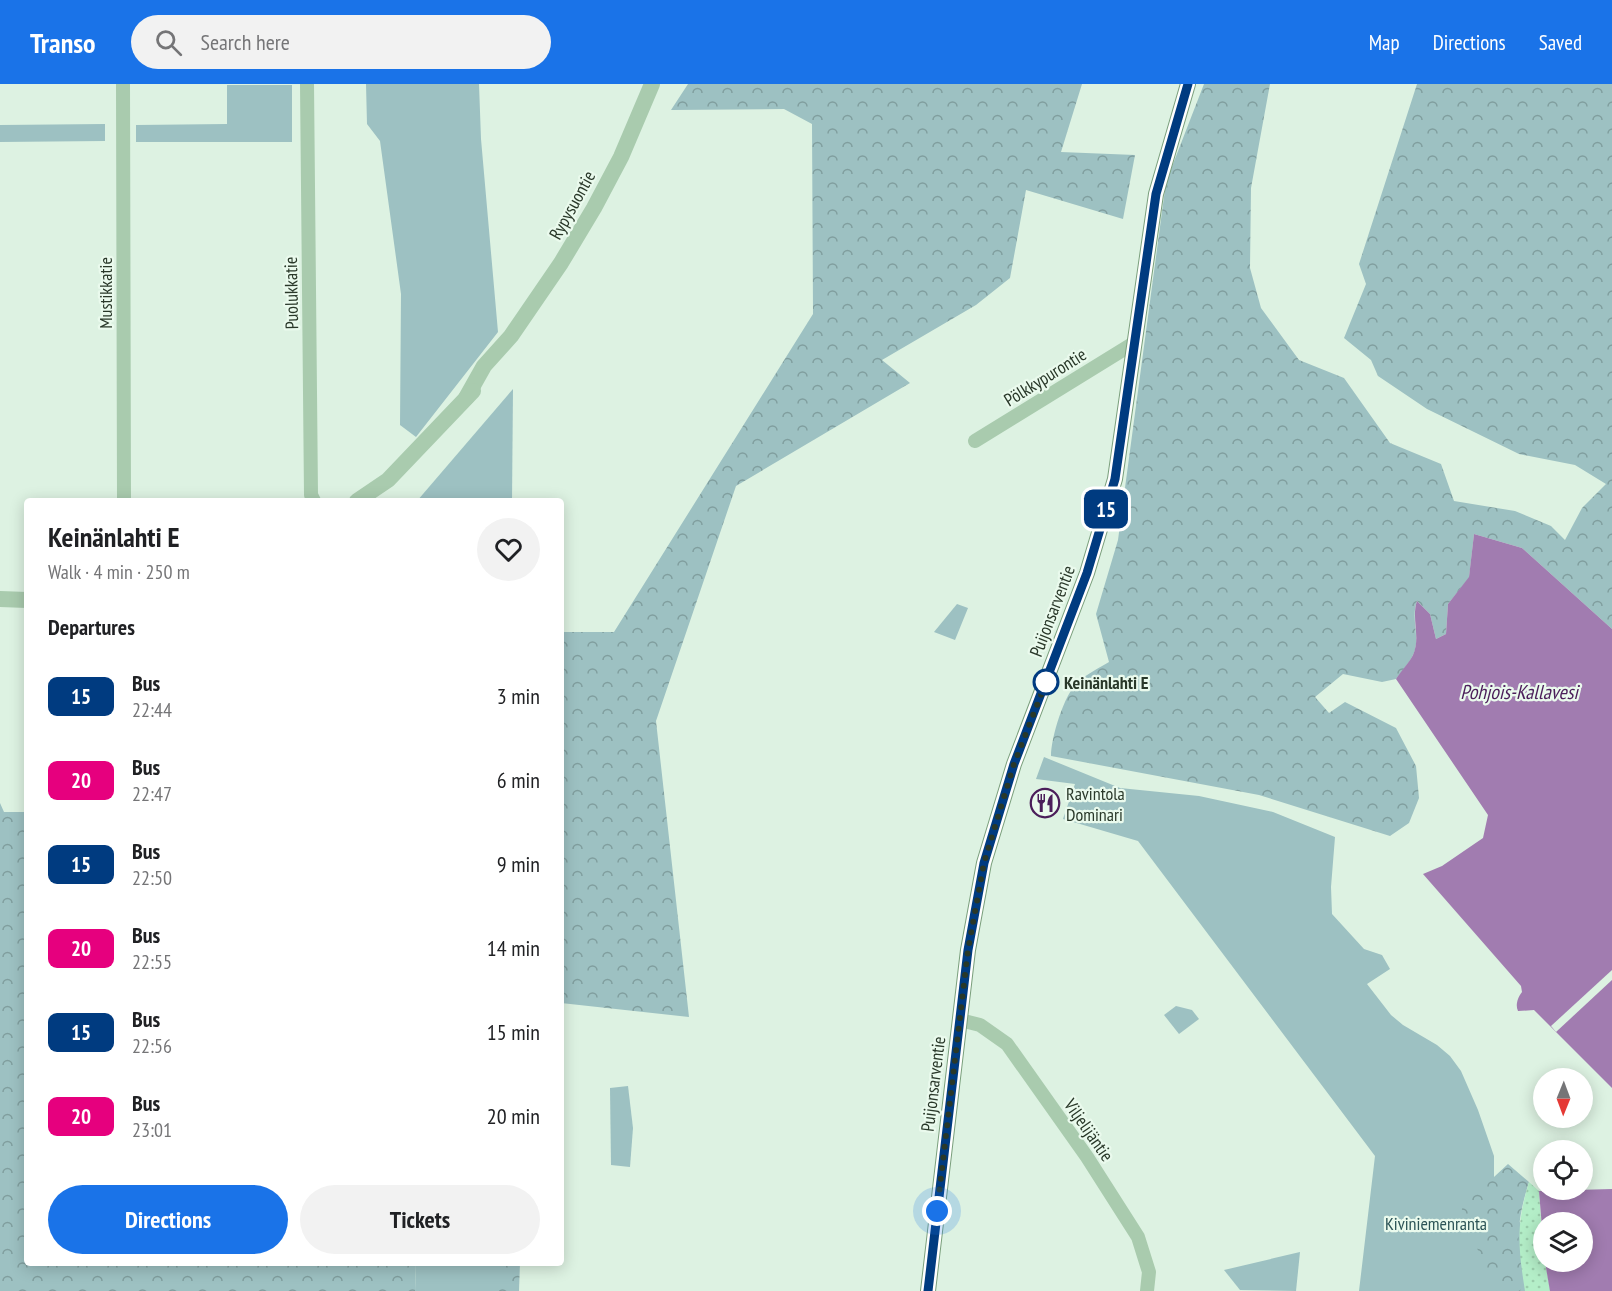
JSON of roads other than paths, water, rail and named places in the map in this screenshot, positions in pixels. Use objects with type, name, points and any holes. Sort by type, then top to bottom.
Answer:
[{"type":"main road","name":"Puijonsarventie","points":[[928,1291],[968,950],[984,863],[1014,764],[1087,573],[1115,479],[1156,194],[1188,84]]},
{"type":"street","name":"Mustikkatie","points":[[123,84],[124,498]]},
{"type":"street","name":"Puolukkatie","points":[[307,84],[312,498]]},
{"type":"street","name":"Rypysuontie","points":[[361,498],[388,480],[466,398],[484,366],[511,336],[541,296],[594,208],[635,126],[652,84]]},
{"type":"street","name":"Pölkkypurontie","points":[[975,441],[1134,344]]},
{"type":"street","points":[[0,599],[24,600]]},
{"type":"street","name":"Viljelijäntie","points":[[960,1020],[980,1025],[1007,1044],[1087,1157],[1138,1237],[1149,1272],[1146,1291]]},
{"type":"water","name":"Pohjois-Kallavesi","points":[[1474,534],[1522,548],[1612,629],[1612,1088],[1534,1010],[1518,1011],[1517,1004],[1522,992],[1521,986],[1423,874],[1442,866],[1483,838],[1488,815],[1396,679],[1411,658],[1415,648],[1417,601],[1430,614],[1436,639],[1446,634],[1448,604],[1469,577]]},
{"type":"water","points":[[1612,1189],[1612,1291],[1550,1291],[1547,1272],[1593,1272],[1593,1212],[1541,1212],[1540,1200],[1593,1200],[1593,1190]]},
{"type":"place","name":"Keinänlahti E","points":[[1046,682]]},
{"type":"place","name":"Ravintola Dominari","points":[[1045,803]]},
{"type":"park label","name":"Kiviniemenranta","points":[[1436,1223]]}]
